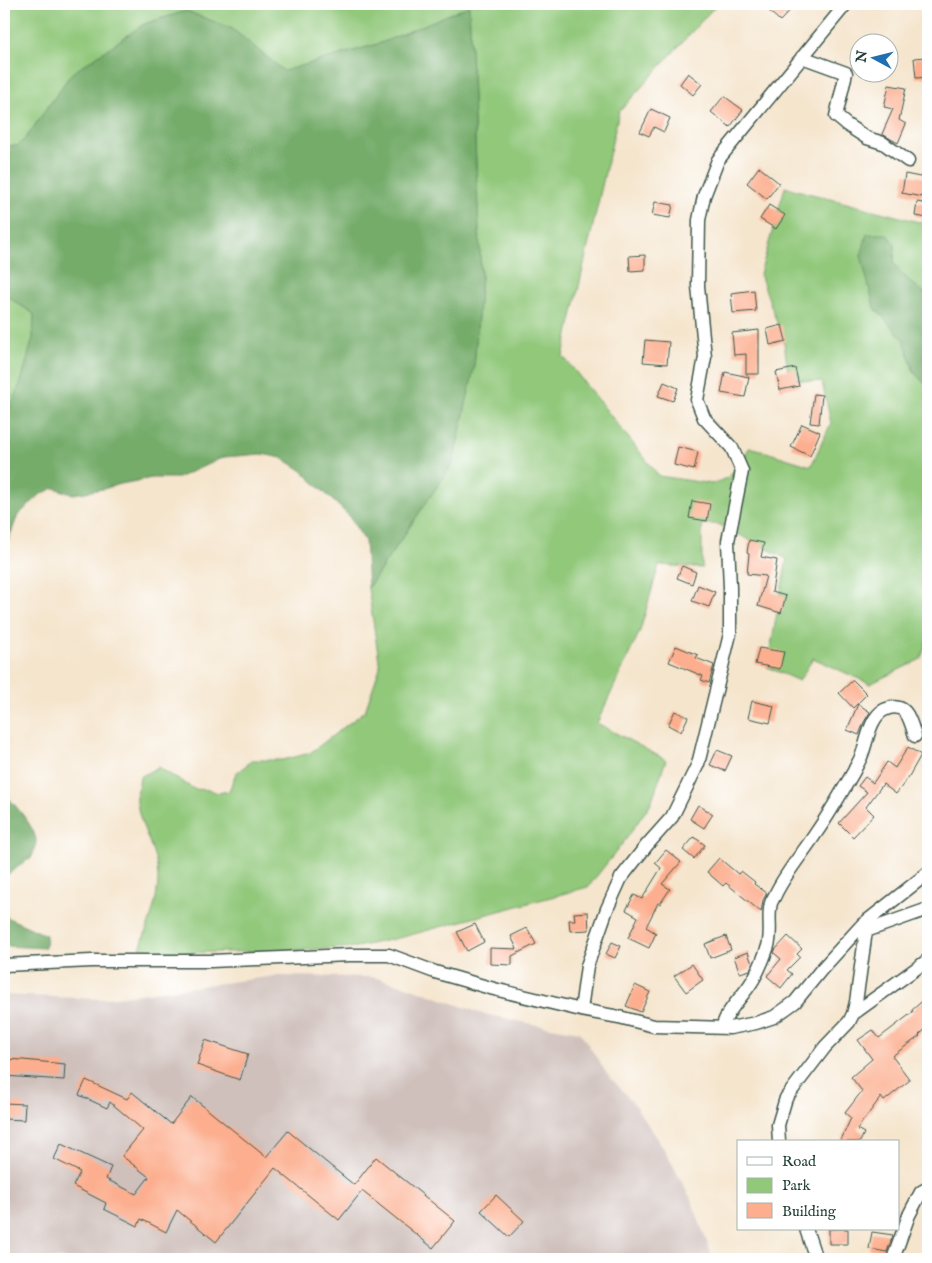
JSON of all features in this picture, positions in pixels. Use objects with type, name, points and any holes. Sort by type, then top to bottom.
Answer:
[{"type":"street","points":[[581,1010],[586,966],[607,909],[621,878],[672,817],[698,764],[730,634],[728,541],[742,471],[732,448],[704,418],[697,400],[705,357],[698,286],[699,220],[704,196],[718,160],[846,4]]},
{"type":"street","points":[[802,57],[846,72],[836,116],[867,138],[883,143],[908,161]]},
{"type":"street","points":[[723,1028],[723,1023],[727,1016],[752,983],[768,946],[771,904],[780,884],[816,833],[848,780],[861,756],[872,724],[882,711],[899,708],[906,712],[915,736]]},
{"type":"street","points":[[4,965],[92,961],[211,961],[389,955],[435,972],[494,989],[654,1026],[730,1028],[774,1017],[795,1002],[821,970],[864,928],[928,873]]},
{"type":"street","points":[[864,928],[928,909]]},
{"type":"street","points":[[780,1140],[778,1125],[786,1098],[825,1046],[849,1022],[853,1014],[864,928]]},
{"type":"street","points":[[853,1014],[928,960]]},
{"type":"street","points":[[893,1259],[909,1214],[921,1192],[928,1188]]},
{"type":"street","points":[[806,1230],[816,1259]]},
{"type":"shaded area","points":[[275,976],[373,977],[406,986],[480,1013],[580,1032],[607,1074],[632,1101],[664,1149],[692,1201],[713,1259],[4,1259],[4,995],[101,999]]},
{"type":"green space","points":[[4,4],[717,4],[619,112],[563,356],[659,476],[712,484],[729,477],[750,447],[811,466],[831,423],[822,382],[789,379],[784,343],[760,274],[785,187],[923,223],[928,198],[928,296],[909,281],[894,264],[895,245],[874,307],[904,340],[914,372],[928,387],[928,637],[921,659],[870,684],[813,658],[799,681],[767,667],[787,559],[718,524],[702,524],[702,568],[659,565],[640,631],[597,723],[666,760],[651,803],[627,838],[588,887],[403,937],[357,947],[287,951],[170,953],[140,948],[154,905],[158,878],[155,859],[137,803],[140,777],[158,767],[194,789],[210,790],[218,793],[229,791],[236,773],[253,760],[283,760],[310,753],[365,711],[380,667],[368,588],[453,463],[474,368],[481,276],[469,6],[381,43],[284,71],[231,28],[186,11],[144,24],[71,74],[26,138],[18,146],[4,146]]},
{"type":"green space","points":[[469,6],[481,276],[474,368],[453,463],[368,588],[365,541],[348,515],[301,470],[282,458],[262,454],[224,457],[178,478],[152,478],[73,494],[54,488],[41,494],[18,515],[4,551],[4,418],[9,411],[21,382],[33,338],[34,314],[11,299],[4,291],[4,146],[17,146],[26,138],[71,74],[144,24],[186,11],[231,28],[284,71],[381,43]]},
{"type":"green space","points":[[867,234],[887,234],[895,245],[894,264],[909,281],[928,296],[928,387],[914,372],[904,340],[874,307],[861,256]]},
{"type":"green space","points":[[4,291],[11,299],[34,314],[33,338],[21,382],[9,411],[4,418]]},
{"type":"green space","points":[[4,793],[28,822],[35,835],[36,844],[32,857],[4,879]]},
{"type":"green space","points":[[4,916],[46,935],[45,948],[4,946]]},
{"type":"building","points":[[776,4],[796,4],[780,21],[769,11]]},
{"type":"building","points":[[928,57],[928,77],[916,78],[914,58]]},
{"type":"building","points":[[688,73],[702,84],[693,95],[680,84]]},
{"type":"building","points":[[889,85],[906,88],[899,120],[906,124],[898,143],[882,134],[893,109],[884,107]]},
{"type":"building","points":[[724,96],[743,110],[730,127],[711,112]]},
{"type":"building","points":[[651,109],[670,118],[664,132],[654,127],[649,136],[640,132]]},
{"type":"building","points":[[759,167],[779,183],[767,199],[747,183]]},
{"type":"building","points":[[905,174],[925,178],[922,197],[902,193]]},
{"type":"building","points":[[655,202],[673,205],[670,218],[652,215]]},
{"type":"building","points":[[917,202],[928,204],[928,218],[915,216]]},
{"type":"building","points":[[769,205],[785,215],[776,229],[760,219]]},
{"type":"building","points":[[645,255],[645,270],[630,271],[629,256]]},
{"type":"building","points":[[754,290],[756,311],[733,313],[731,293]]},
{"type":"building","points":[[782,325],[786,341],[770,345],[767,329]]},
{"type":"building","points":[[759,330],[759,374],[746,374],[746,354],[734,355],[732,333]]},
{"type":"building","points":[[645,340],[669,342],[667,364],[643,362]]},
{"type":"building","points":[[795,368],[799,386],[780,390],[776,372]]},
{"type":"building","points":[[725,372],[749,377],[745,397],[721,393]]},
{"type":"building","points":[[664,382],[678,388],[673,401],[658,396]]},
{"type":"building","points":[[814,394],[822,395],[819,424],[810,423]]},
{"type":"building","points":[[802,424],[820,432],[810,456],[791,447]]},
{"type":"building","points":[[678,447],[698,452],[694,470],[674,465]]},
{"type":"building","points":[[692,501],[710,504],[707,521],[689,518]]},
{"type":"building","points":[[749,540],[764,543],[761,557],[777,560],[772,592],[786,596],[781,613],[758,606],[766,576],[747,574]]},
{"type":"building","points":[[682,566],[696,572],[692,584],[677,578]]},
{"type":"building","points":[[698,585],[715,592],[709,607],[692,601]]},
{"type":"building","points":[[676,646],[698,655],[696,658],[714,665],[709,683],[701,680],[703,676],[669,662]]},
{"type":"building","points":[[759,648],[784,652],[780,669],[755,664]]},
{"type":"building","points":[[853,680],[867,694],[853,708],[839,693]]},
{"type":"building","points":[[752,701],[774,706],[770,723],[748,718]]},
{"type":"building","points":[[858,704],[870,712],[859,735],[847,730]]},
{"type":"building","points":[[675,711],[688,717],[681,732],[668,725]]},
{"type":"building","points":[[908,747],[921,755],[908,778],[896,794],[883,784],[866,807],[874,815],[853,837],[839,823],[867,792],[858,786],[865,777],[873,783],[887,762],[895,768]]},
{"type":"building","points":[[717,750],[732,756],[725,771],[710,765]]},
{"type":"building","points":[[698,805],[713,814],[704,828],[690,819]]},
{"type":"building","points":[[694,837],[705,845],[694,859],[683,850]]},
{"type":"building","points":[[666,850],[681,862],[662,884],[670,889],[660,904],[658,903],[646,927],[656,933],[649,948],[628,938],[638,917],[626,910],[634,895],[642,899],[661,868],[655,863]]},
{"type":"building","points":[[719,858],[738,874],[741,871],[755,882],[754,884],[767,893],[763,900],[761,912],[726,883],[723,886],[707,872]]},
{"type":"building","points":[[588,912],[589,930],[570,931],[569,920],[575,920],[574,913]]},
{"type":"building","points":[[475,924],[484,942],[467,951],[457,932]]},
{"type":"building","points":[[527,928],[536,944],[512,956],[512,965],[490,964],[490,948],[517,949],[511,936]]},
{"type":"building","points":[[726,936],[731,950],[710,958],[705,944]]},
{"type":"building","points":[[788,936],[802,949],[797,954],[800,957],[787,970],[792,974],[781,988],[767,976],[781,959],[774,953],[775,950]]},
{"type":"building","points":[[612,942],[621,946],[615,958],[606,954]]},
{"type":"building","points":[[748,952],[752,964],[750,970],[740,973],[734,957]]},
{"type":"building","points":[[692,964],[703,980],[686,992],[674,976]]},
{"type":"building","points":[[635,985],[650,992],[641,1012],[626,1006]]},
{"type":"building","points":[[928,996],[928,1027],[920,1036],[892,1056],[910,1080],[884,1101],[881,1097],[857,1129],[864,1133],[861,1140],[841,1140],[851,1118],[845,1113],[862,1091],[851,1077],[872,1059],[858,1040],[873,1030],[879,1038],[913,1012],[912,1010]]},
{"type":"building","points":[[205,1040],[248,1054],[240,1080],[197,1065]]},
{"type":"building","points":[[4,1059],[65,1064],[64,1080],[4,1076]]},
{"type":"building","points":[[86,1080],[127,1099],[132,1092],[171,1124],[192,1097],[266,1157],[288,1131],[354,1185],[376,1157],[455,1221],[433,1248],[362,1191],[339,1220],[275,1168],[216,1242],[177,1210],[166,1232],[141,1219],[138,1226],[104,1209],[106,1203],[73,1186],[80,1172],[54,1159],[61,1144],[111,1167],[106,1179],[136,1194],[149,1177],[122,1156],[143,1130],[110,1102],[107,1108],[79,1095]]},
{"type":"building","points":[[4,1103],[25,1104],[24,1120],[4,1119]]},
{"type":"building","points":[[496,1195],[524,1221],[509,1237],[481,1211]]},
{"type":"building","points":[[829,1230],[848,1230],[848,1244],[829,1244]]},
{"type":"building","points":[[872,1232],[893,1235],[887,1252],[869,1249]]}]
